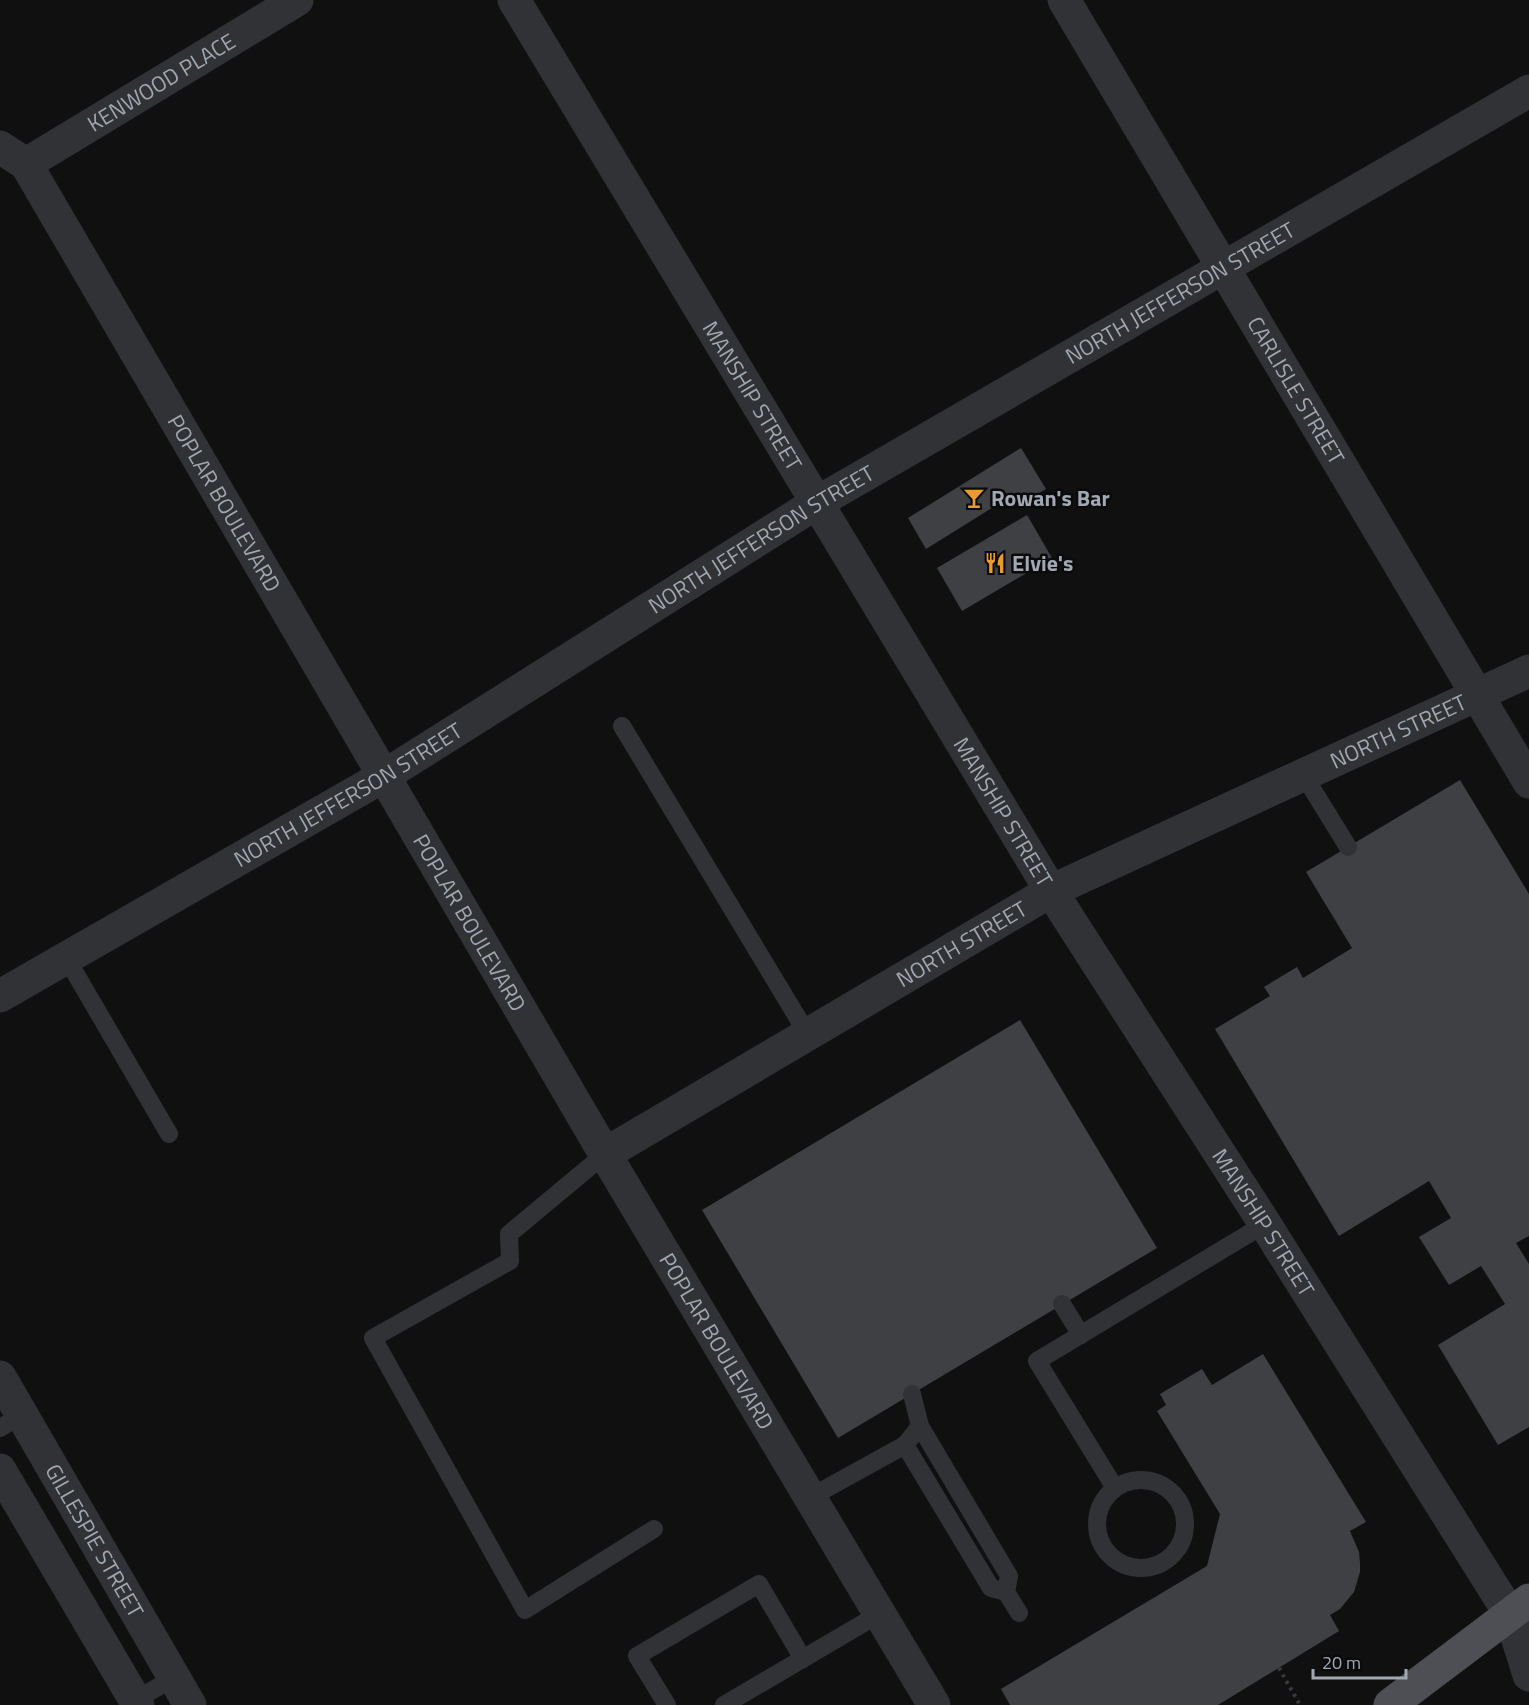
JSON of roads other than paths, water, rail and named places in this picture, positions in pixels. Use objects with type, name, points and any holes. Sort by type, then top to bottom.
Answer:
[{"type":"main road","points":[[1390,1705],[1523,1615]]},
{"type":"street","name":"KENWOOD PLACE","points":[[13,156],[297,0]]},
{"type":"street","name":"MANSHIP STREET","points":[[514,0],[1051,891],[1265,1224],[1523,1615],[1529,1675]]},
{"type":"street","name":"CARLISLE STREET","points":[[1064,0],[1529,782]]},
{"type":"street","name":"NORTH JEFFERSON STREET","points":[[0,996],[384,776],[818,502],[1529,91]]},
{"type":"street","name":"POPLAR BOULEVARD","points":[[13,156],[384,776],[605,1155],[934,1705]]},
{"type":"street","name":"NORTH STREET","points":[[605,1155],[1051,891],[1529,671]]},
{"type":"street","name":"GILLESPIE STREET","points":[[0,1377],[11,1422],[182,1691]]},
{"type":"street","name":"GILLESPIE STREET","points":[[0,1470],[137,1703]]},
{"type":"lane","points":[[622,726],[808,1035]]},
{"type":"lane","points":[[1303,774],[1348,847]]},
{"type":"lane","points":[[67,959],[169,1134]]},
{"type":"lane","points":[[605,1155],[508,1234],[510,1261],[373,1338],[525,1610],[654,1529]]},
{"type":"lane","points":[[1115,1488],[1037,1361],[1265,1224]]},
{"type":"lane","points":[[1062,1304],[1081,1335]]},
{"type":"lane","points":[[912,1394],[920,1426],[1009,1576],[1006,1592],[1019,1613]]},
{"type":"lane","points":[[809,1498],[905,1444],[920,1426]]},
{"type":"lane","points":[[905,1444],[990,1588],[1006,1592]]},
{"type":"lane","points":[[1141,1480],[1161,1485],[1177,1498],[1184,1511],[1186,1525],[1184,1539],[1177,1552],[1165,1562],[1151,1568],[1136,1569],[1121,1564],[1109,1556],[1100,1542],[1097,1527],[1098,1512],[1104,1498],[1115,1488],[1127,1482],[1141,1480]]},
{"type":"lane","points":[[667,1705],[637,1656],[759,1584],[803,1659]]},
{"type":"lane","points":[[724,1705],[879,1614]]},
{"type":"lane","points":[[137,1703],[182,1691]]},
{"type":"place","name":"Rowan's Bar","points":[[974,498]]},
{"type":"place","name":"Elvie's","points":[[995,563]]}]
